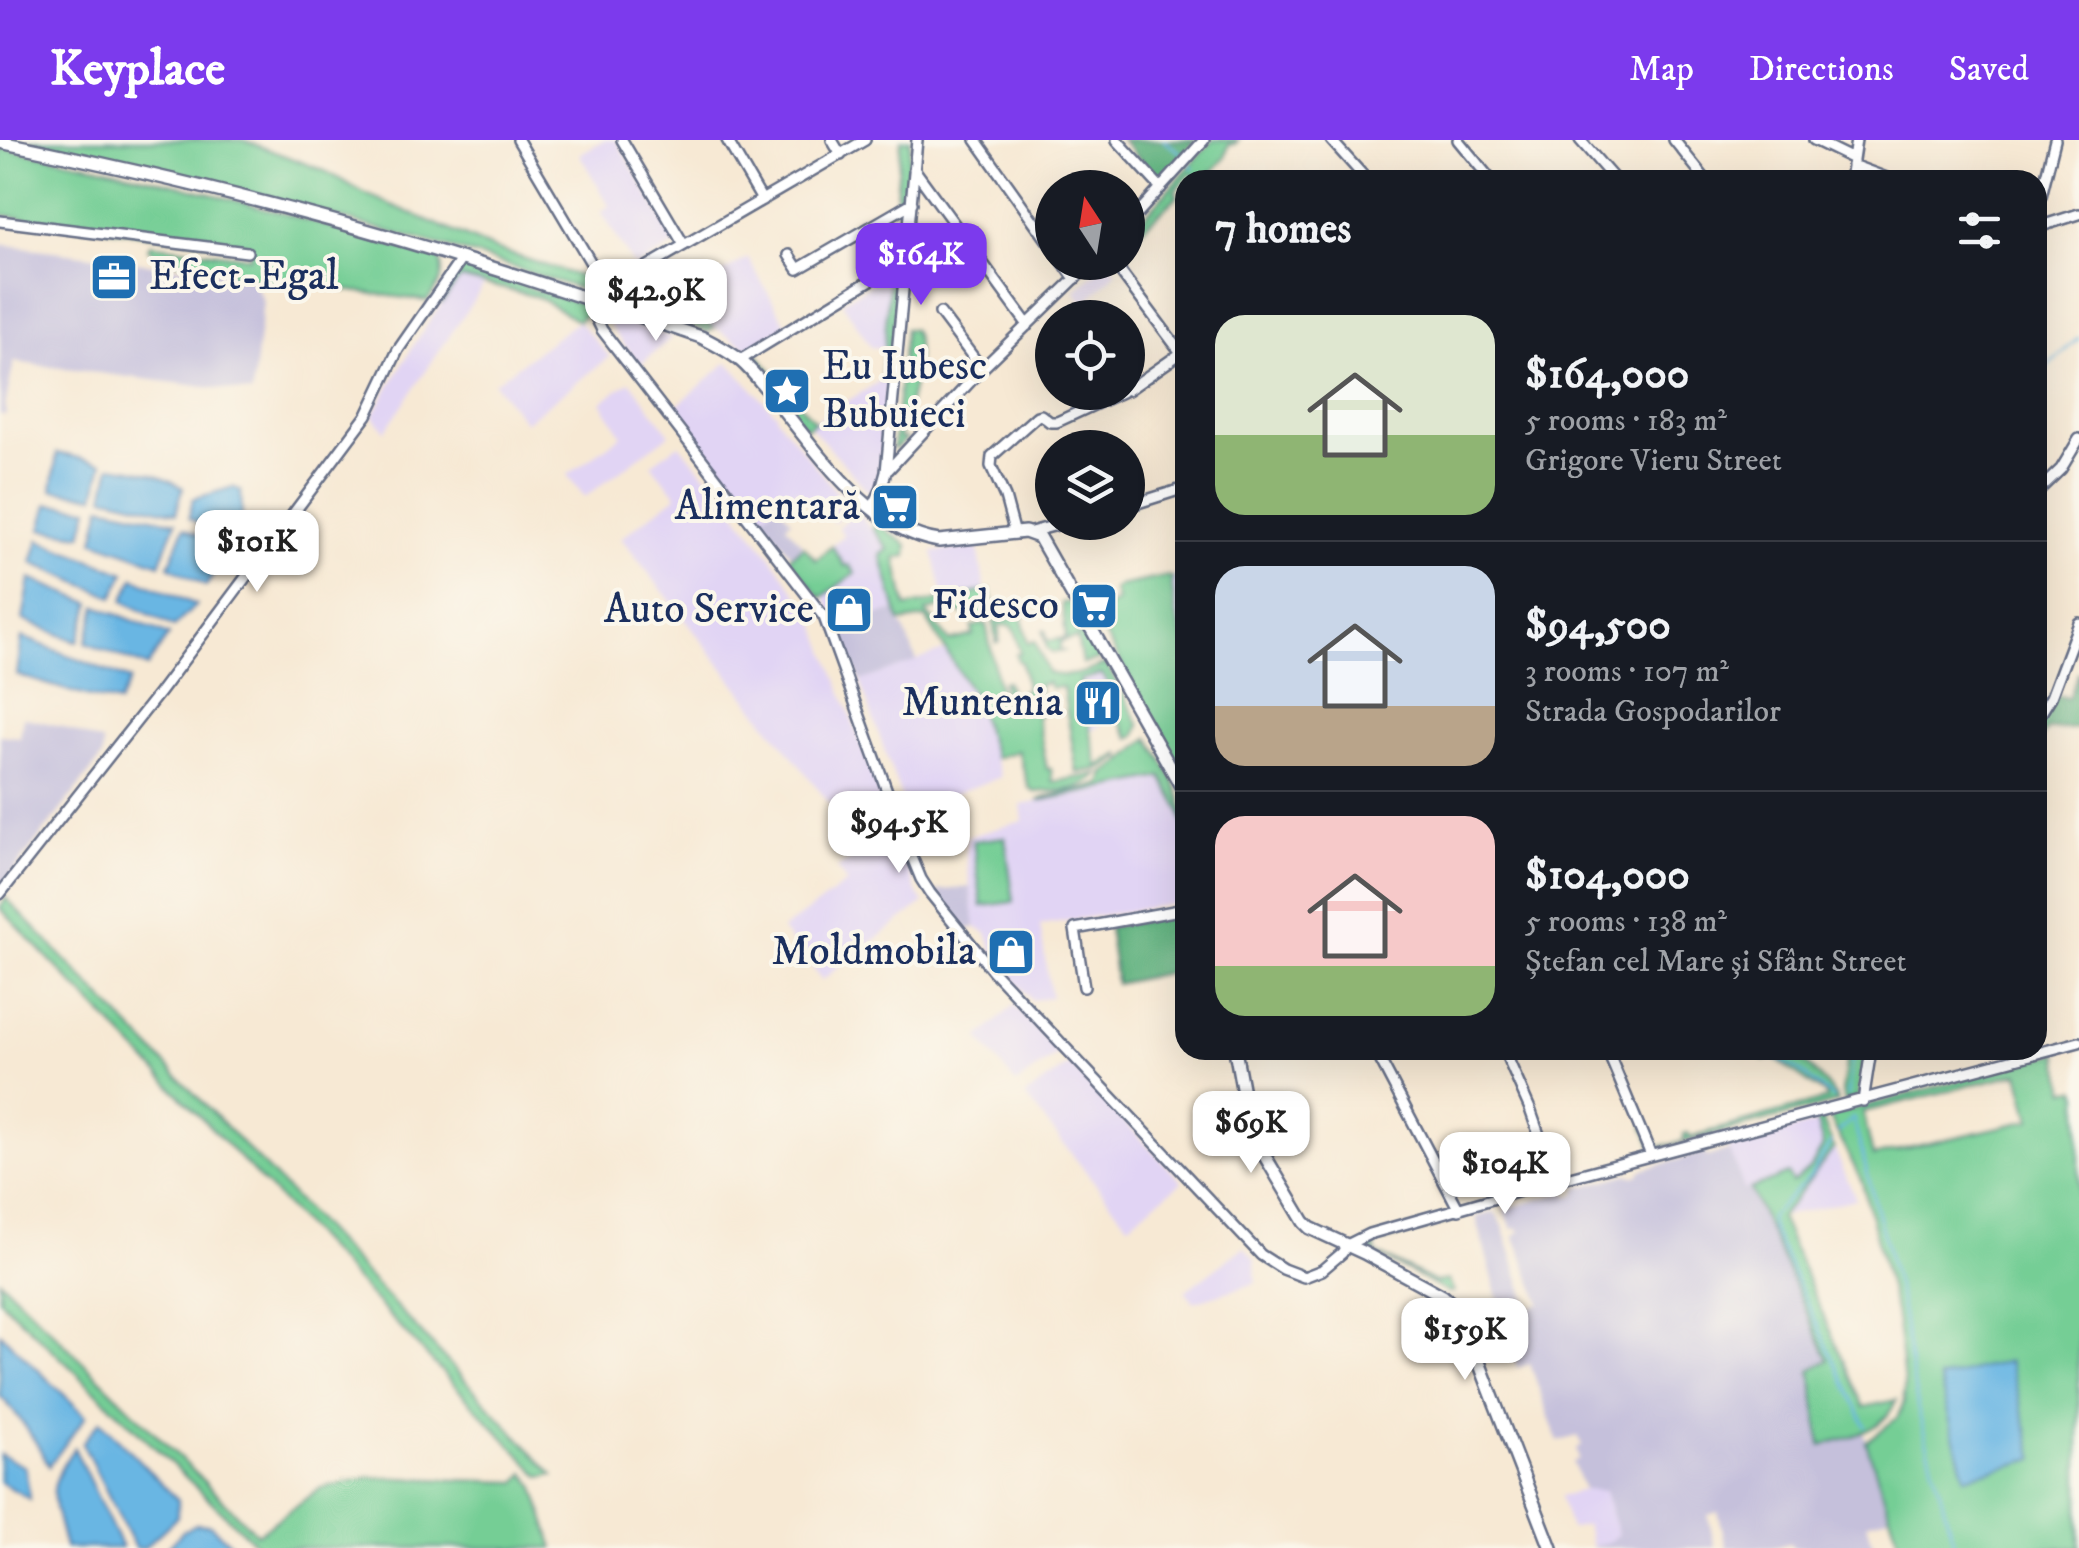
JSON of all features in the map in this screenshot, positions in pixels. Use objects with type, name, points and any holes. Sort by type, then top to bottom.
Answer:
[{"type":"street","points":[[518,140],[607,290],[605,305]]},
{"type":"street","points":[[622,140],[684,245]]},
{"type":"street","points":[[727,140],[762,200]]},
{"type":"street","points":[[832,140],[841,154]]},
{"type":"street","points":[[607,290],[865,140]]},
{"type":"street","points":[[872,508],[886,472],[916,140]]},
{"type":"street","points":[[976,140],[1035,223]]},
{"type":"street","points":[[1117,140],[1161,188]]},
{"type":"street","points":[[1177,170],[1204,140]]},
{"type":"street","points":[[1331,140],[1358,170]]},
{"type":"street","points":[[1458,140],[1484,170]]},
{"type":"street","points":[[1580,140],[1606,170]]},
{"type":"street","points":[[1674,140],[1698,170]]},
{"type":"street","points":[[1814,140],[1870,170]]},
{"type":"street","points":[[1852,170],[1856,140]]},
{"type":"street","points":[[2047,172],[2055,140]]},
{"type":"street","points":[[0,142],[186,182],[340,222],[701,337],[740,360],[832,467],[872,508],[902,530],[925,539],[952,541],[1035,531]]},
{"type":"street","points":[[914,169],[1028,325]]},
{"type":"street","points":[[1145,205],[1175,172]]},
{"type":"street","points":[[789,254],[798,269],[912,203]]},
{"type":"street","points":[[2047,224],[2079,214]]},
{"type":"street","points":[[0,221],[247,252]]},
{"type":"street","points":[[0,894],[159,694],[367,415],[398,350],[462,258]]},
{"type":"street","points":[[740,360],[907,258]]},
{"type":"street","points":[[886,472],[982,369],[1074,280]]},
{"type":"street","points":[[1127,280],[1175,344]]},
{"type":"street","points":[[587,299],[602,330],[824,617],[913,860],[942,910],[993,971],[1261,1255],[1283,1269],[1304,1277],[1333,1263],[1347,1245],[1370,1234],[2009,1060]]},
{"type":"street","points":[[940,313],[982,369]]},
{"type":"street","points":[[1145,379],[1175,360]]},
{"type":"street","points":[[1015,534],[990,466],[992,456],[1036,416],[1057,422],[1083,410]]},
{"type":"street","points":[[2047,483],[2062,469],[2079,440]]},
{"type":"street","points":[[1145,501],[1175,491]]},
{"type":"street","points":[[1031,532],[1044,542],[1175,774]]},
{"type":"street","points":[[2047,703],[2079,622]]},
{"type":"street","points":[[1084,987],[1075,929],[1175,911]]},
{"type":"street","points":[[2047,1050],[2079,1042]]},
{"type":"street","points":[[1237,1060],[1254,1140],[1304,1222],[1443,1296],[1458,1312],[1551,1548]]},
{"type":"street","points":[[1380,1060],[1459,1210]]},
{"type":"street","points":[[1508,1060],[1555,1181]]},
{"type":"street","points":[[1611,1060],[1652,1155]]},
{"type":"street","points":[[1863,1101],[1869,1060]]},
{"type":"shaded area","points":[[604,140],[616,140],[675,240],[674,245],[635,268],[601,211],[610,206],[579,154]]},
{"type":"shaded area","points":[[0,244],[251,277],[263,301],[252,393],[14,362],[6,415],[0,415]]},
{"type":"shaded area","points":[[748,258],[787,326],[748,349],[706,322],[688,292]]},
{"type":"shaded area","points":[[884,276],[889,279],[884,348],[871,347],[842,302]]},
{"type":"shaded area","points":[[459,278],[484,285],[385,431],[373,415]]},
{"type":"shaded area","points":[[1087,280],[1109,280],[1088,300],[1081,300],[1075,291]]},
{"type":"shaded area","points":[[613,318],[672,337],[640,365],[609,325]]},
{"type":"shaded area","points":[[578,321],[610,357],[525,422],[494,383]]},
{"type":"shaded area","points":[[728,362],[777,415],[850,509],[834,523],[815,500],[809,505],[797,490],[761,517],[673,409]]},
{"type":"shaded area","points":[[888,376],[878,482],[869,492],[809,425]]},
{"type":"shaded area","points":[[630,381],[670,434],[585,497],[567,475],[622,435],[601,402]]},
{"type":"shaded area","points":[[679,444],[772,558],[814,618],[916,891],[924,903],[822,980],[782,930],[847,883],[837,869],[866,850],[621,538],[677,495],[651,464]]},
{"type":"shaded area","points":[[778,504],[791,520],[786,525],[804,546],[792,555],[761,517]]},
{"type":"shaded area","points":[[856,511],[889,549],[881,555],[896,610],[839,627],[824,596],[855,573],[832,546],[844,535],[838,527]]},
{"type":"shaded area","points":[[978,547],[985,591],[944,600],[933,552]]},
{"type":"shaded area","points":[[896,610],[917,661],[860,681],[839,627]]},
{"type":"shaded area","points":[[946,650],[973,695],[1001,777],[906,811],[860,681]]},
{"type":"shaded area","points":[[1102,674],[1110,686],[1102,692],[1117,716],[1089,732],[1079,681]]},
{"type":"shaded area","points":[[23,717],[103,743],[102,757],[0,888],[0,735],[20,737]]},
{"type":"shaded area","points":[[1163,777],[1175,800],[1175,904],[1040,925],[1051,997],[1032,1000],[997,962],[987,933],[975,927],[966,854],[967,837],[1023,821],[1021,805]]},
{"type":"shaded area","points":[[970,887],[975,927],[967,930],[936,891]]},
{"type":"shaded area","points":[[1014,1005],[1059,1053],[1016,1084],[979,1038]]},
{"type":"shaded area","points":[[1070,1064],[1182,1182],[1128,1224],[1025,1096]]},
{"type":"shaded area","points":[[1818,1123],[1823,1146],[1811,1168],[1792,1184],[1788,1175],[1744,1191],[1728,1146]]},
{"type":"shaded area","points":[[1834,1148],[1856,1199],[1779,1217],[1802,1189]]},
{"type":"shaded area","points":[[1730,1150],[1744,1190],[1750,1189],[1830,1361],[1821,1444],[1864,1433],[1889,1516],[1867,1523],[1874,1548],[1794,1548],[1790,1543],[1770,1548],[1727,1548],[1718,1512],[1708,1515],[1715,1548],[1590,1548],[1618,1534],[1604,1491],[1584,1490],[1572,1462],[1579,1460],[1576,1449],[1582,1445],[1577,1436],[1558,1442],[1530,1364],[1517,1368],[1476,1217],[1494,1212],[1498,1216],[1529,1308],[1541,1303],[1514,1235],[1520,1232],[1518,1228],[1512,1229],[1504,1209],[1565,1192],[1569,1196],[1576,1194],[1577,1188],[1632,1176],[1705,1152],[1707,1157]]},
{"type":"shaded area","points":[[1244,1247],[1255,1260],[1256,1283],[1194,1302],[1185,1291]]},
{"type":"shaded area","points":[[1588,1489],[1604,1491],[1618,1534],[1611,1541],[1592,1547],[1586,1525],[1570,1529],[1560,1496]]},
{"type":"green space","points":[[29,140],[243,140],[325,171],[366,194],[492,248],[600,283],[595,294],[478,256],[186,176]]},
{"type":"green space","points":[[901,140],[911,140],[905,204],[891,212],[895,206]]},
{"type":"green space","points":[[1121,140],[1196,140],[1159,181]]},
{"type":"green space","points":[[1213,140],[1238,140],[1229,144],[1225,158],[1214,170],[1186,170]]},
{"type":"green space","points":[[0,148],[166,182],[439,258],[440,281],[427,301],[232,275],[227,268],[170,260],[148,249],[150,244],[250,257],[251,248],[0,215]]},
{"type":"green space","points":[[1175,182],[1175,199],[1145,226],[1145,216]]},
{"type":"green space","points":[[460,266],[582,304],[587,312],[578,321],[538,297],[460,278],[441,304]]},
{"type":"green space","points":[[899,272],[888,376],[882,380],[889,280],[884,276]]},
{"type":"green space","points":[[619,290],[714,328],[708,332],[613,299],[613,292]]},
{"type":"green space","points":[[905,329],[913,330],[916,368],[899,438],[906,439],[895,449],[893,448]]},
{"type":"green space","points":[[757,354],[815,422],[806,428],[750,364]]},
{"type":"green space","points":[[876,523],[908,545],[907,556],[896,558],[906,607],[990,590],[995,610],[970,617],[945,606],[926,612],[949,641],[973,635],[972,627],[986,623],[1001,702],[1039,702],[1041,714],[1037,716],[1053,782],[1099,774],[1093,780],[1069,789],[1034,792],[1029,788],[1018,751],[995,758],[973,695],[926,618],[900,622],[881,555],[888,549],[873,528]]},
{"type":"green space","points":[[804,546],[816,560],[832,546],[845,566],[849,565],[855,573],[821,598],[789,558]]},
{"type":"green space","points":[[1173,578],[1175,758],[1095,617],[1105,614],[1103,608],[1117,602],[1114,590]]},
{"type":"green space","points":[[1070,602],[1077,614],[1072,619],[1079,636],[1088,635],[1101,657],[1098,660],[1082,664],[1077,638],[1061,641],[1059,649],[1063,651],[1052,653],[1047,649],[1043,631],[1047,641],[1066,638],[1062,603]]},
{"type":"green space","points":[[1029,609],[1022,618],[1028,643],[1035,641],[1048,673],[1071,675],[1106,664],[1140,725],[1130,738],[1102,692],[1110,686],[1102,674],[1080,680],[1098,766],[1121,754],[1103,768],[1077,773],[1063,687],[1050,688],[1048,683],[1038,685],[1039,694],[1010,699],[1004,696],[1002,682],[1006,681],[1011,696],[1026,687],[1016,654],[1020,653],[1015,630],[999,625],[996,643],[993,622],[1020,616]]},
{"type":"green space","points":[[2079,671],[2079,728],[2047,731],[2047,710],[2055,695],[2068,698]]},
{"type":"green space","points":[[1149,738],[1175,784],[1175,801],[1162,777],[1038,801],[1102,784],[1105,773]]},
{"type":"green space","points":[[1005,837],[1014,902],[982,906],[973,841]]},
{"type":"green space","points":[[6,898],[554,1475],[541,1477],[0,908]]},
{"type":"green space","points":[[1175,915],[1175,971],[1116,984],[1108,927]]},
{"type":"green space","points":[[2058,1053],[2066,1090],[2077,1089],[2079,1097],[2079,1548],[1901,1548],[1866,1442],[1897,1418],[1904,1402],[1904,1383],[1895,1312],[1862,1182],[1829,1116],[2033,1060],[2047,1060],[2047,1056]],"holes":[[[2019,1073],[2031,1120],[1873,1156],[1863,1112]]]},
{"type":"green space","points":[[1777,1060],[1801,1060],[1838,1102],[1657,1149],[1652,1147],[1644,1127],[1646,1123],[1659,1146],[1684,1141],[1684,1134],[1690,1137],[1827,1099]]},
{"type":"green space","points":[[1847,1060],[1864,1060],[1858,1097],[1845,1101],[1842,1092]]},
{"type":"green space","points":[[1821,1117],[1834,1148],[1780,1218],[1864,1407],[1896,1400],[1891,1411],[1875,1426],[1821,1445],[1811,1370],[1829,1360],[1750,1189],[1788,1174],[1792,1183],[1811,1167],[1823,1146],[1816,1119]]},
{"type":"green space","points":[[1447,1218],[1448,1222],[1374,1244],[1376,1253],[1435,1282],[1448,1280],[1454,1292],[1449,1293],[1368,1250],[1372,1238]]},
{"type":"green space","points":[[0,1280],[257,1534],[321,1488],[371,1477],[517,1482],[525,1473],[534,1485],[554,1548],[260,1548],[0,1300]]},
{"type":"water","points":[[57,453],[103,463],[95,496],[52,490]]},
{"type":"water","points":[[111,466],[148,472],[183,488],[176,513],[104,496]]},
{"type":"water","points":[[233,487],[241,491],[242,515],[236,546],[189,518],[193,499]]},
{"type":"water","points":[[48,504],[89,508],[82,535],[41,529]]},
{"type":"water","points":[[102,506],[176,522],[160,564],[94,541]]},
{"type":"water","points":[[184,528],[230,550],[206,586],[169,566]]},
{"type":"water","points":[[39,540],[125,573],[113,597],[32,563]]},
{"type":"water","points":[[134,578],[196,605],[174,627],[123,601]]},
{"type":"water","points":[[30,579],[91,603],[78,642],[23,620]]},
{"type":"water","points":[[97,606],[169,635],[147,667],[86,643]]},
{"type":"water","points":[[22,637],[130,680],[119,703],[17,675]]},
{"type":"water","points":[[0,1333],[86,1416],[49,1466],[27,1429],[0,1396]]},
{"type":"water","points":[[2009,1361],[2035,1459],[1965,1477],[1939,1379]]},
{"type":"water","points":[[100,1421],[178,1500],[178,1516],[144,1548],[135,1548],[82,1443]]},
{"type":"water","points":[[74,1448],[122,1548],[65,1548],[54,1496],[58,1475]]},
{"type":"water","points":[[0,1454],[25,1467],[30,1499],[0,1482]]},
{"type":"water","points":[[196,1524],[210,1525],[235,1548],[167,1548]]},
{"type":"waterway","points":[[1164,140],[1180,153]]},
{"type":"waterway","points":[[2047,366],[2079,338]]},
{"type":"waterway","points":[[204,538],[207,529]]},
{"type":"waterway","points":[[1780,1060],[1833,1098]]},
{"type":"waterway","points":[[1848,1095],[1852,1060]]},
{"type":"waterway","points":[[1853,1118],[1900,1299],[1918,1410],[1955,1548]]},
{"type":"waterway","points":[[1839,1132],[1852,1119]]},
{"type":"waterway","points":[[1831,1142],[1811,1175],[1770,1217],[1771,1227],[1866,1427]]},
{"type":"place","name":"Efect-Egal","points":[[114,277]]},
{"type":"place","name":"Eu Iubesc Bubuieci","points":[[787,391]]},
{"type":"place","name":"Alimentară","points":[[895,507]]},
{"type":"place","name":"Fidesco","points":[[1094,606]]},
{"type":"place","name":"Auto Service","points":[[849,610]]},
{"type":"place","name":"Muntenia","points":[[1098,703]]},
{"type":"place","name":"Moldmobila","points":[[1011,952]]}]
